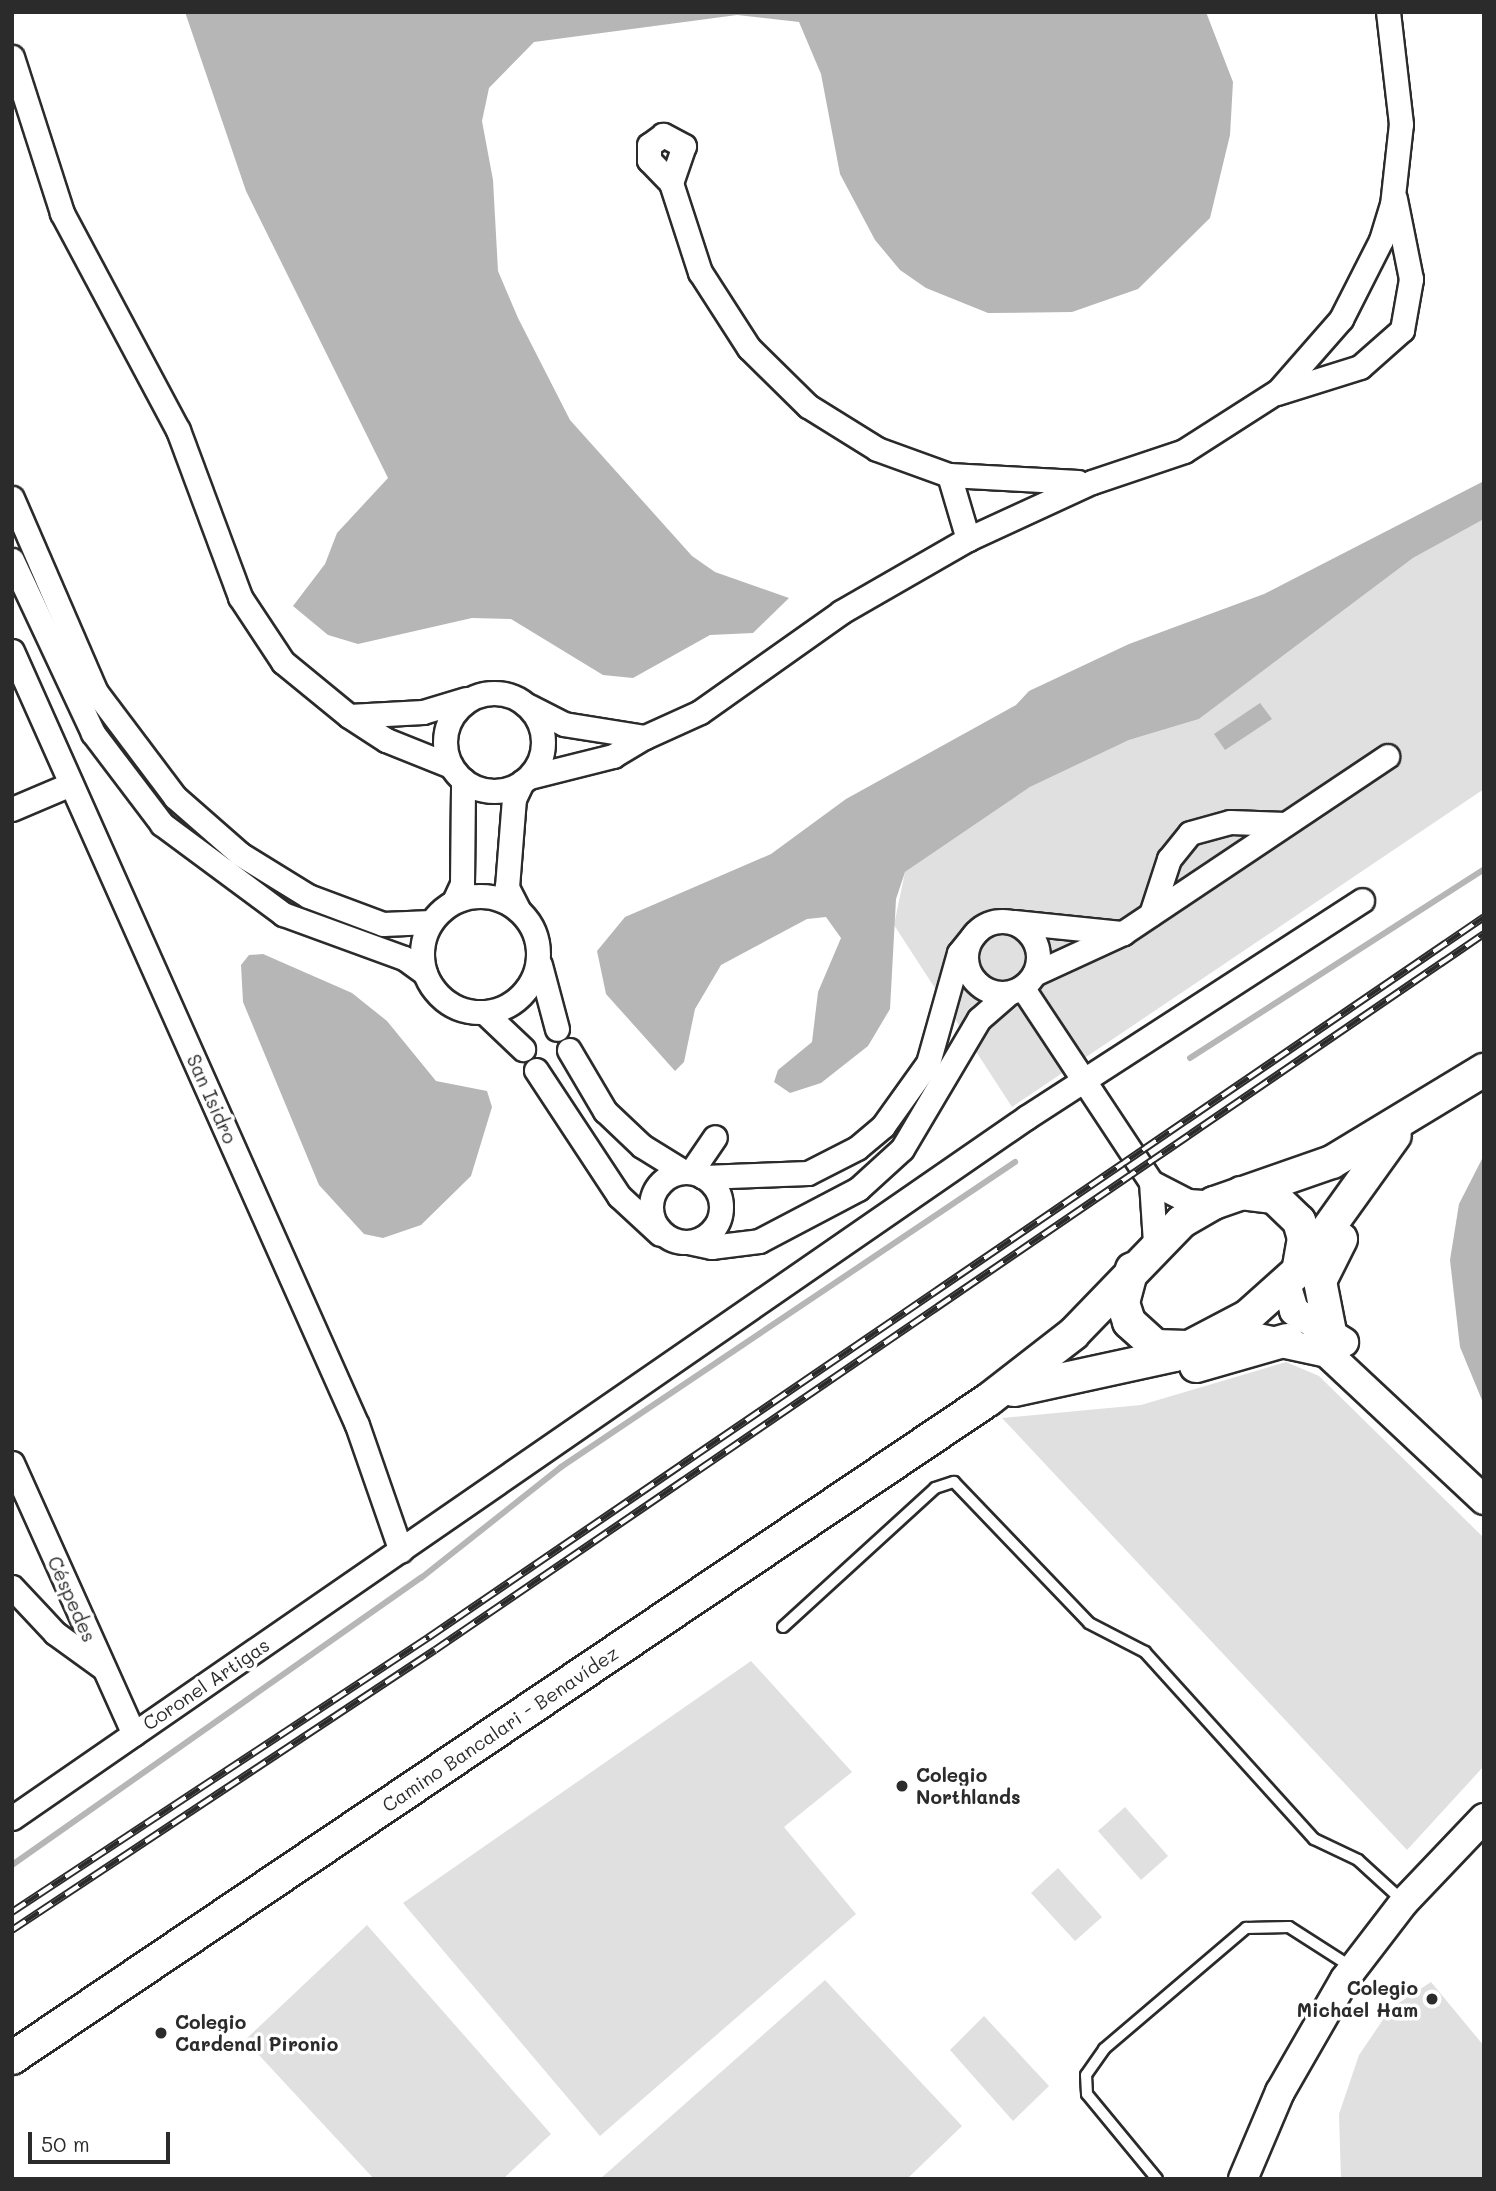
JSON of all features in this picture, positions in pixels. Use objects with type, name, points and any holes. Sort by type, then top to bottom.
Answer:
[{"type":"main road","name":"Camino Bancalari - Benavídez","points":[[12,2058],[988,1400],[1073,1334],[1155,1242],[1227,1198],[1332,1162],[1410,1118],[1484,1070]]},
{"type":"main road","name":"Camino Bancalari - Benavídez","points":[[988,1400],[1072,1376],[1154,1362],[1226,1331],[1292,1278],[1369,1167],[1410,1118]]},
{"type":"main road","points":[[1330,1332],[1320,1281],[1369,1167]]},
{"type":"main road","points":[[1227,1198],[1274,1197],[1294,1214],[1304,1238],[1292,1278]]},
{"type":"main road","points":[[1133,1268],[1123,1304],[1135,1329],[1156,1346],[1193,1347]]},
{"type":"main road","points":[[1072,1376],[1114,1383],[1161,1381],[1243,1348],[1287,1340]]},
{"type":"street","points":[[1275,394],[1340,318],[1381,240],[1393,192],[1400,81],[1388,12]]},
{"type":"street","points":[[12,57],[65,222],[174,420],[240,597],[283,662],[349,716],[386,740],[496,791],[525,779],[613,756],[645,737],[700,712],[841,612],[968,540],[1092,482],[1184,451],[1275,394],[1360,367],[1402,330],[1411,279],[1393,192]]},
{"type":"street","points":[[671,183],[700,272],[777,380],[843,430],[949,475],[1092,482]]},
{"type":"street","points":[[949,475],[968,540]]},
{"type":"street","points":[[12,498],[87,697],[150,770],[249,861],[349,914],[403,927],[431,922]]},
{"type":"street","points":[[12,560],[87,697],[138,798],[206,862],[283,914],[404,958],[425,972],[452,1005],[484,1012],[523,1049]]},
{"type":"street","name":"San Isidro","points":[[12,651],[357,1425],[401,1551]]},
{"type":"street","points":[[349,716],[423,712],[472,697],[500,692],[564,724],[645,737]]},
{"type":"street","points":[[425,972],[422,952],[431,922],[454,901],[462,884],[457,773],[446,731],[472,697]]},
{"type":"street","points":[[526,704],[541,726],[543,744],[513,799],[507,887],[532,927],[557,1029]]},
{"type":"street","points":[[537,1070],[619,1196],[679,1240],[711,1247],[759,1241],[858,1189],[902,1149],[979,1019],[1022,985],[1123,933],[1387,756]]},
{"type":"street","points":[[12,809],[71,784]]},
{"type":"street","points":[[1151,914],[1169,859],[1190,833],[1230,822],[1285,824]]},
{"type":"street","points":[[454,901],[488,895],[519,909]]},
{"type":"street","name":"Coronel Artigas","points":[[12,1818],[1085,1080],[1362,900]]},
{"type":"street","points":[[679,1240],[653,1219],[652,1199],[661,1183],[693,1174],[807,1173],[857,1148],[883,1126],[928,1063],[959,953],[975,933],[1007,921],[1123,933]]},
{"type":"street","points":[[1007,921],[1034,940],[1022,985],[1151,1182],[1155,1242]]},
{"type":"street","points":[[975,933],[966,957],[971,975],[984,989],[1022,985]]},
{"type":"street","points":[[484,1012],[521,996],[540,960]]},
{"type":"street","points":[[569,1050],[587,1085],[623,1129],[717,1190],[720,1215],[711,1232],[679,1240]]},
{"type":"street","points":[[558,1105],[587,1085]]},
{"type":"street","points":[[693,1174],[715,1137]]},
{"type":"street","points":[[1151,1182],[1188,1200],[1227,1198]]},
{"type":"street","points":[[1292,1278],[1294,1311],[1330,1332],[1484,1478]]},
{"type":"street","points":[[1226,1331],[1287,1340],[1327,1353],[1349,1368],[1484,1500]]},
{"type":"street","name":"Céspedes","points":[[12,1463],[134,1734]]},
{"type":"street","points":[[12,1587],[55,1633],[102,1667]]},
{"type":"street","points":[[1243,2179],[1280,2092],[1353,1968],[1404,1902],[1484,1818]]},
{"type":"lane","points":[[783,1627],[936,1488],[954,1482],[1089,1623],[1145,1652],[1314,1839],[1359,1860],[1404,1902]]},
{"type":"lane","points":[[1157,2179],[1087,2094],[1086,2075],[1104,2049],[1247,1928],[1289,1927],[1353,1968]]},
{"type":"shaded area","points":[[185,12],[1206,12],[1233,82],[1230,135],[1210,218],[1138,289],[1072,312],[988,313],[926,288],[900,270],[875,240],[840,174],[821,74],[799,22],[737,15],[534,42],[489,88],[482,121],[493,180],[498,271],[518,318],[570,420],[692,556],[715,572],[789,598],[753,633],[710,635],[633,678],[603,675],[511,619],[472,618],[358,644],[328,635],[293,606],[325,564],[337,533],[388,478],[246,191]]},
{"type":"shaded area","points":[[1484,481],[1484,519],[1413,558],[1199,719],[1129,740],[1030,787],[905,872],[896,899],[890,1009],[868,1046],[821,1083],[790,1093],[774,1082],[778,1070],[812,1042],[818,992],[841,938],[826,917],[807,919],[721,965],[695,1009],[684,1062],[675,1071],[606,994],[597,951],[625,917],[771,854],[846,799],[1016,705],[1029,691],[1129,644],[1264,594]]},
{"type":"shaded area","points":[[1484,519],[1484,789],[1012,1107],[894,925],[905,872],[1030,787],[1129,740],[1199,719],[1413,558]]},
{"type":"shaded area","points":[[1260,703],[1272,719],[1225,750],[1214,734]]},
{"type":"shaded area","points":[[263,954],[352,993],[387,1021],[436,1081],[487,1091],[492,1107],[471,1176],[421,1225],[383,1238],[364,1234],[319,1185],[243,1002],[241,965],[249,955]]},
{"type":"shaded area","points":[[1484,1155],[1484,1405],[1460,1347],[1450,1260],[1459,1204]]},
{"type":"shaded area","points":[[1286,1362],[1319,1376],[1484,1538],[1484,1766],[1407,1850],[1002,1418],[1141,1405]]},
{"type":"shaded area","points":[[751,1661],[852,1772],[784,1827],[856,1914],[600,2136],[403,1903]]},
{"type":"shaded area","points":[[1125,1807],[1168,1856],[1141,1880],[1098,1831]]},
{"type":"shaded area","points":[[1058,1868],[1102,1917],[1075,1941],[1031,1893]]},
{"type":"shaded area","points":[[367,1925],[551,2134],[503,2179],[374,2179],[245,2040]]},
{"type":"shaded area","points":[[825,1980],[962,2126],[907,2179],[600,2179]]},
{"type":"shaded area","name":"Colegio Michael Ham","points":[[1431,1982],[1484,2046],[1484,2179],[1341,2179],[1339,2114],[1359,2055],[1391,2008]]},
{"type":"shaded area","points":[[984,2016],[1049,2086],[1013,2121],[950,2050]]},
{"type":"waterway","points":[[1190,1058],[1484,869]]},
{"type":"waterway","points":[[12,1865],[421,1578],[561,1467],[1015,1162]]},
{"type":"railway","points":[[12,1912],[429,1637],[1484,917]]},
{"type":"railway","points":[[12,1930],[435,1650],[1484,934]]},
{"type":"place","name":"Colegio Northlands","points":[[902,1786]]},
{"type":"place","name":"Colegio Michael Ham","points":[[1432,1999]]},
{"type":"place","name":"Colegio Cardenal Pironio","points":[[161,2033]]}]
